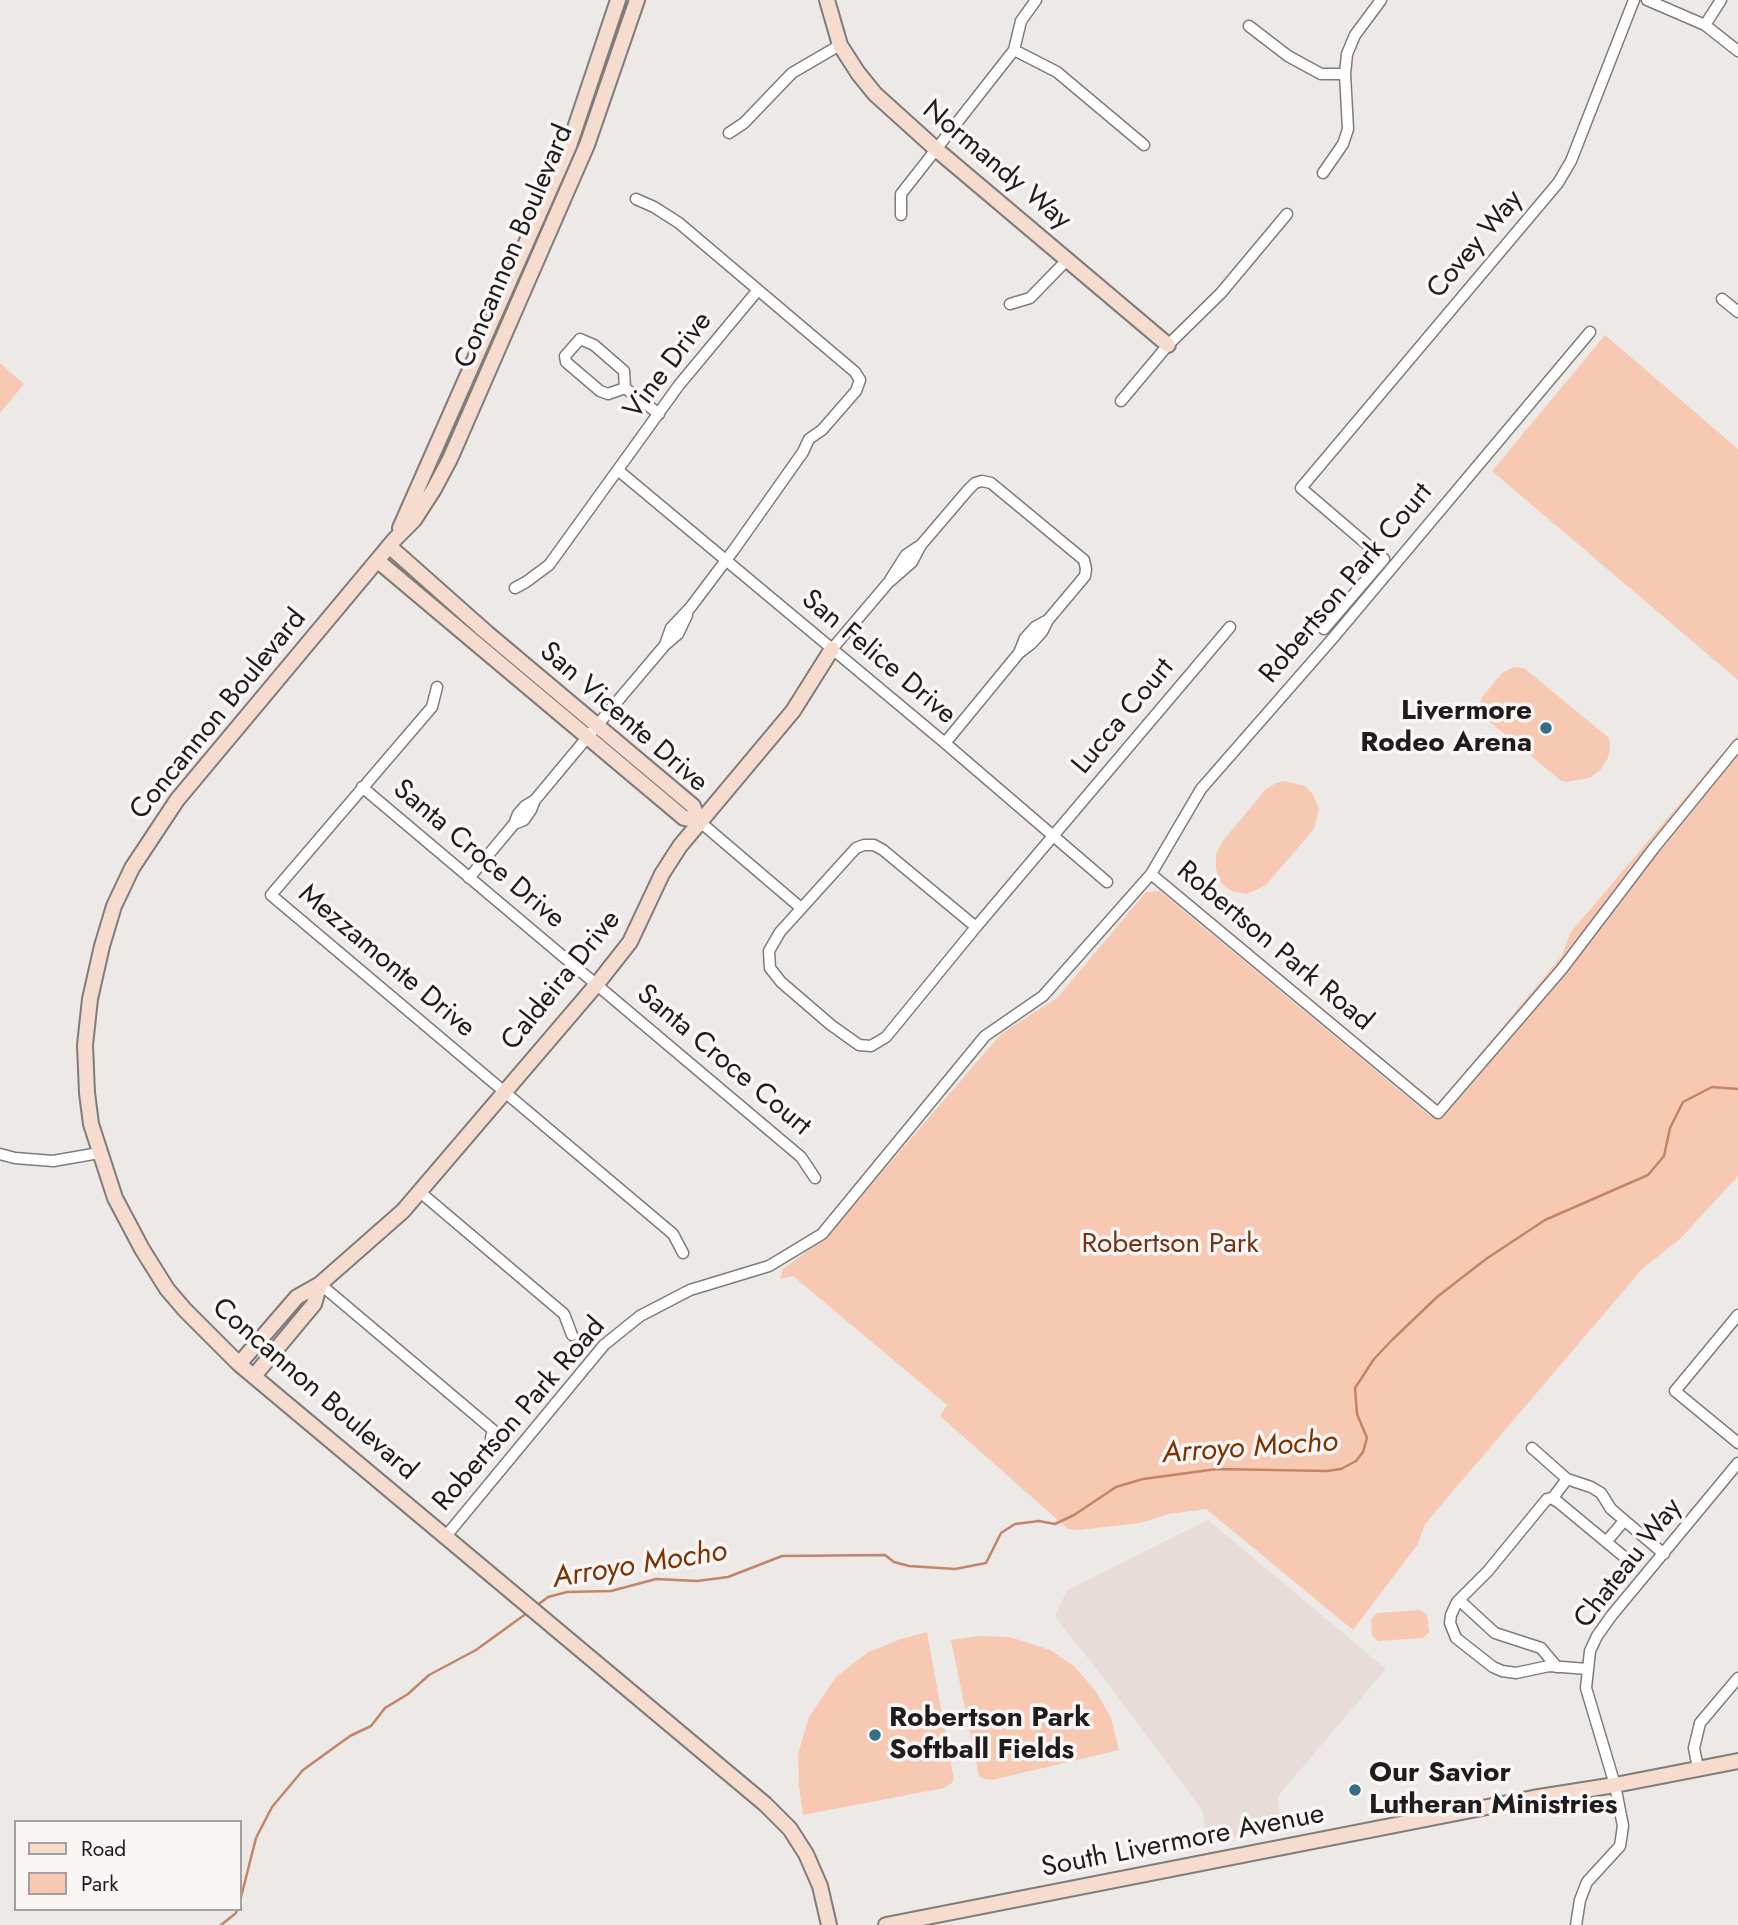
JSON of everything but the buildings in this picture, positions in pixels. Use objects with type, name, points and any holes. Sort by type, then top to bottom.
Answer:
[{"type":"main road","name":"Concannon Boulevard","points":[[392,542],[569,146],[618,0]]},
{"type":"main road","name":"Concannon Boulevard","points":[[637,0],[587,145],[435,489],[414,520],[392,542],[177,800],[152,835],[128,877],[114,906],[90,999],[85,1045],[87,1093],[91,1124],[99,1153],[126,1224],[167,1289],[191,1317],[239,1364],[755,1795],[790,1829],[806,1854],[820,1886],[829,1925]]},
{"type":"main road","name":"Normandy Way","points":[[827,0],[840,45],[875,94],[937,150],[1168,345]]},
{"type":"main road","name":"San Vicente Drive","points":[[392,542],[597,726],[693,806],[699,821]]},
{"type":"main road","name":"San Vicente Drive","points":[[378,561],[684,818],[699,821]]},
{"type":"main road","name":"Caldeira Drive","points":[[239,1364],[297,1297],[320,1284],[393,1222],[597,984],[630,942],[640,926],[662,874],[699,821],[793,711],[832,649]]},
{"type":"main road","name":"Caldeira Drive","points":[[254,1376],[314,1304],[320,1284]]},
{"type":"main road","name":"South Livermore Avenue","points":[[886,1925],[1525,1799],[1738,1761]]},
{"type":"street","points":[[901,215],[901,194],[1014,50],[1021,21],[1036,0]]},
{"type":"street","points":[[1323,173],[1343,145],[1348,129],[1345,74],[1347,54],[1355,35],[1381,0]]},
{"type":"street","name":"Covey Way","points":[[1324,629],[1384,559],[1301,488],[1558,183],[1571,162],[1634,0]]},
{"type":"street","points":[[1647,0],[1705,25],[1738,51]]},
{"type":"street","points":[[1705,25],[1721,0]]},
{"type":"street","points":[[1249,26],[1288,56],[1321,74],[1345,74]]},
{"type":"street","points":[[729,133],[744,123],[792,73],[840,45]]},
{"type":"street","points":[[1014,50],[1057,72],[1144,145]]},
{"type":"street","points":[[469,878],[514,824],[524,820],[535,800],[665,645],[671,628],[691,608],[803,452],[817,444],[822,430],[856,391],[860,380],[855,372],[672,218],[636,199]]},
{"type":"street","points":[[1121,401],[1168,345],[1221,292],[1287,214]]},
{"type":"street","points":[[1010,304],[1030,298],[1068,259]]},
{"type":"street","name":"Vine Drive","points":[[515,588],[549,565],[702,356],[758,290]]},
{"type":"street","points":[[1722,299],[1738,312]]},
{"type":"street","name":"Robertson Park Court","points":[[1151,874],[1201,789],[1333,638],[1590,332]]},
{"type":"street","points":[[625,388],[608,394],[600,391],[566,362],[565,356],[580,339],[585,339],[624,371],[625,388],[659,414]]},
{"type":"street","name":"San Felice Drive","points":[[619,471],[1107,882]]},
{"type":"street","points":[[832,649],[888,583],[906,555],[921,545],[975,483],[991,483],[1084,560],[1087,572],[1085,576],[1032,643],[1019,653],[945,743]]},
{"type":"street","name":"Lucca Court","points":[[976,927],[1230,626]]},
{"type":"street","points":[[362,787],[432,707],[437,687]]},
{"type":"street","name":"Robertson Park Road","points":[[446,1536],[604,1345],[640,1315],[690,1290],[769,1266],[822,1234],[985,1036],[1043,996],[1151,874],[1438,1113],[1562,970],[1654,848],[1738,745]]},
{"type":"street","name":"Santa Croce Drive","points":[[362,787],[597,984]]},
{"type":"street","name":"Mezzamonte Drive","points":[[362,787],[271,895],[673,1234],[684,1253]]},
{"type":"street","points":[[699,821],[801,908]]},
{"type":"street","points":[[874,845],[883,850],[976,927],[886,1037],[866,1046],[852,1041],[831,1025],[781,982],[770,968],[769,951],[774,941],[856,848],[874,845]]},
{"type":"street","name":"Santa Croce Court","points":[[597,984],[802,1157],[815,1178]]},
{"type":"street","points":[[0,1154],[53,1161],[99,1153]]},
{"type":"street","points":[[420,1192],[564,1314],[572,1335]]},
{"type":"street","points":[[320,1284],[493,1430],[491,1438]]},
{"type":"street","points":[[1738,1315],[1675,1391],[1738,1443]]},
{"type":"street","points":[[1532,1448],[1567,1479],[1601,1493],[1611,1509],[1664,1554]]},
{"type":"street","name":"Chateau Way","points":[[1576,1925],[1580,1900],[1587,1882],[1620,1846],[1622,1826],[1615,1785],[1586,1688],[1590,1651],[1597,1636],[1738,1462]]},
{"type":"street","points":[[1552,1499],[1567,1479]]},
{"type":"street","points":[[1587,1670],[1534,1668],[1510,1674],[1493,1667],[1456,1638],[1450,1623],[1451,1615],[1459,1600],[1508,1548],[1547,1499],[1552,1499],[1628,1560]]},
{"type":"street","points":[[1606,1542],[1624,1521]]},
{"type":"street","points":[[1459,1600],[1495,1633],[1541,1648],[1557,1667]]},
{"type":"street","points":[[1698,1768],[1694,1748],[1700,1723],[1738,1678]]},
{"type":"shaded area","points":[[1208,1520],[1386,1669],[1278,1796],[1281,1828],[1208,1843],[1202,1810],[1055,1617],[1067,1590]]},
{"type":"green space","points":[[1605,335],[1738,449],[1738,680],[1492,471]]},
{"type":"green space","points":[[0,363],[24,384],[0,413]]},
{"type":"green space","name":"Livermore Rodeo Arena","points":[[1514,667],[1524,668],[1609,738],[1608,758],[1601,769],[1590,778],[1566,782],[1560,780],[1484,717],[1480,704],[1482,697],[1502,673]]},
{"type":"green space","name":"Robertson Park","points":[[1738,735],[1738,1176],[1680,1239],[1643,1268],[1425,1524],[1418,1544],[1353,1630],[1206,1509],[1169,1514],[1140,1523],[1068,1529],[940,1416],[947,1405],[793,1276],[780,1279],[783,1269],[826,1237],[1001,1034],[1058,997],[1146,892],[1160,891],[1429,1115],[1561,957],[1571,932]]},
{"type":"green space","points":[[1285,781],[1305,786],[1313,794],[1319,810],[1314,829],[1266,885],[1247,894],[1225,887],[1218,878],[1216,868],[1216,854],[1222,842],[1266,789]]},
{"type":"green space","points":[[1420,1610],[1427,1615],[1429,1632],[1423,1638],[1378,1641],[1372,1635],[1371,1619],[1377,1613]]},
{"type":"green space","name":"Robertson Park Softball Fields","points":[[927,1632],[953,1782],[944,1788],[803,1815],[798,1754],[809,1717],[836,1677],[868,1652]]},
{"type":"green space","name":"Robertson Park Softball Fields","points":[[979,1636],[1010,1637],[1050,1650],[1074,1666],[1095,1690],[1111,1718],[1119,1750],[992,1780],[979,1776],[951,1640]]},
{"type":"waterway","name":"Arroyo Mocho","points":[[535,1607],[548,1597],[567,1592],[611,1591],[656,1579],[697,1581],[728,1577],[782,1556],[885,1555],[894,1562],[909,1566],[955,1569],[986,1563],[1001,1533],[1015,1524],[1039,1521],[1055,1524],[1074,1515],[1116,1487],[1143,1479],[1217,1469],[1341,1469],[1356,1461],[1363,1452],[1367,1438],[1357,1414],[1355,1388],[1374,1359],[1392,1340],[1437,1297],[1486,1259],[1545,1220],[1648,1175],[1664,1156],[1670,1128],[1683,1102],[1712,1087],[1738,1089]]},
{"type":"waterway","name":"Arroyo Mocho","points":[[242,1893],[256,1838],[272,1807],[303,1770],[350,1736],[371,1726],[385,1708],[408,1694],[429,1675],[476,1650],[527,1613]]},
{"type":"waterway","name":"Arroyo Mocho","points":[[221,1925],[236,1911]]},
{"type":"place","name":"Livermore Rodeo Arena","points":[[1546,728]]},
{"type":"place","name":"Robertson Park Softball Fields","points":[[875,1735]]},
{"type":"place","name":"Our Savior Lutheran Ministries","points":[[1355,1790]]}]
